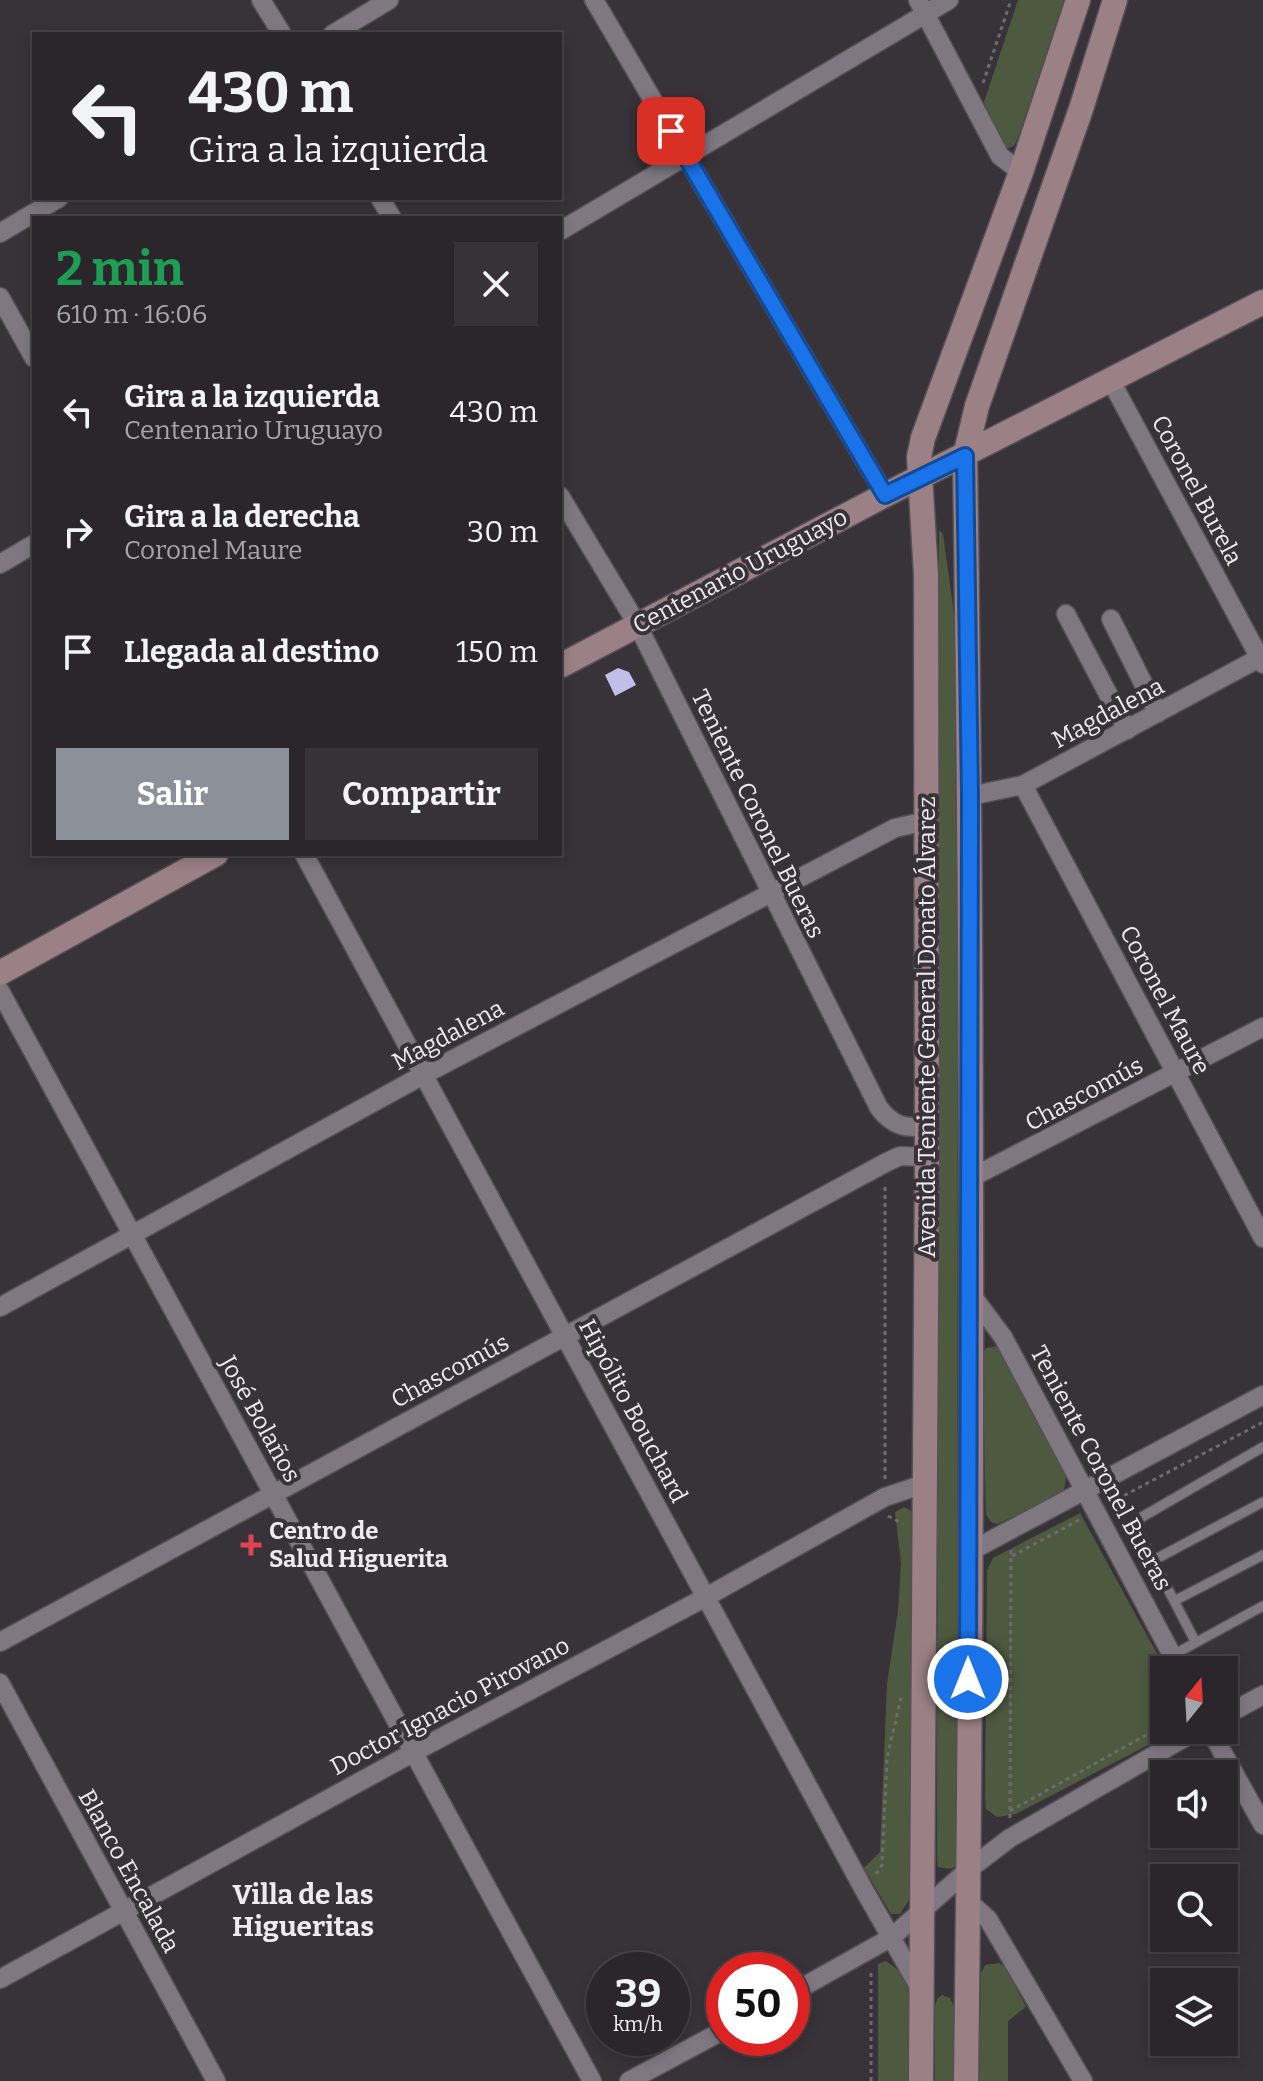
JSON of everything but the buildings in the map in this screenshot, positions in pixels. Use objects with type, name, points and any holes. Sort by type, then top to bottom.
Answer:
[{"type":"main road","name":"Avenida Teniente General Donato Álvarez","points":[[921,2081],[927,1126],[926,575],[919,457],[923,438],[1021,172],[1078,0]]},
{"type":"main road","name":"Avenida Teniente General Donato Álvarez","points":[[966,2081],[971,1294],[970,796],[965,456],[977,406],[1081,109],[1115,0]]},
{"type":"main road","name":"Centenario Uruguayo","points":[[562,665],[1263,302]]},
{"type":"main road","points":[[0,973],[212,856]]},
{"type":"street","points":[[261,0],[281,32]]},
{"type":"street","points":[[336,32],[389,0]]},
{"type":"street","points":[[594,0],[885,495]]},
{"type":"street","points":[[562,230],[686,157],[922,7],[949,0]]},
{"type":"street","points":[[922,7],[1000,156],[1021,172]]},
{"type":"street","points":[[0,233],[56,200]]},
{"type":"street","points":[[0,297],[32,354]]},
{"type":"street","name":"Coronel Burela","points":[[1111,381],[1262,660]]},
{"type":"street","name":"Teniente Coronel Bueras","points":[[562,499],[637,624],[879,1108],[894,1124]]},
{"type":"street","points":[[0,564],[32,545]]},
{"type":"street","points":[[1066,614],[1127,730]]},
{"type":"street","points":[[1111,619],[1158,713]]},
{"type":"street","name":"Magdalena","points":[[970,796],[1023,785],[1262,660]]},
{"type":"street","name":"Coronel Maure","points":[[1023,785],[1263,1238]]},
{"type":"street","name":"Magdalena","points":[[0,1307],[425,1074],[895,828],[926,821]]},
{"type":"street","name":"Hipólito Bouchard","points":[[305,856],[921,1990]]},
{"type":"street","name":"José Bolaños","points":[[0,991],[592,2081]]},
{"type":"street","name":"Chascomús","points":[[969,1179],[1263,1027]]},
{"type":"street","points":[[891,1160],[894,1124],[909,1128],[927,1126]]},
{"type":"street","name":"Chascomús","points":[[0,1642],[891,1160],[927,1157]]},
{"type":"street","name":"Teniente Coronel Bueras","points":[[971,1294],[1003,1337],[1174,1656]]},
{"type":"street","points":[[969,1552],[1263,1395]]},
{"type":"street","name":"Doctor Ignacio Pirovano","points":[[0,1979],[885,1497],[927,1483]]},
{"type":"street","name":"Blanco Encalada","points":[[0,1683],[216,2081]]},
{"type":"street","points":[[1238,1708],[1263,1695]]},
{"type":"street","points":[[810,1983],[892,1937],[968,1870],[1010,1838],[1174,1744]]},
{"type":"street","points":[[1218,1744],[1263,1825]]},
{"type":"street","points":[[969,1902],[988,1919],[1083,2081]]},
{"type":"street","points":[[629,2081],[706,2040]]},
{"type":"lane","points":[[1195,1641],[1176,1600],[1138,1534],[1137,1522],[1263,1447]]},
{"type":"lane","points":[[1154,1560],[1263,1502]]},
{"type":"lane","points":[[1176,1600],[1263,1555]]},
{"type":"lane","points":[[1182,1656],[1195,1641],[1263,1606]]},
{"type":"path","points":[[973,100],[985,80],[1011,0]]},
{"type":"path","points":[[891,1160],[885,1515],[905,1524]]},
{"type":"path","points":[[1012,1556],[1263,1422]]},
{"type":"path","points":[[1010,1838],[1011,1530]]},
{"type":"path","points":[[863,1888],[882,1865],[887,1758],[904,1685]]},
{"type":"path","points":[[1010,1811],[1150,1733]]},
{"type":"path","points":[[865,1953],[873,1983],[871,2081]]},
{"type":"green space","points":[[1018,0],[1064,0],[1019,135],[1014,146],[1008,148],[1001,144],[984,102]]},
{"type":"green space","points":[[939,530],[943,534],[958,643],[957,1859],[955,1867],[949,1869],[938,1867],[937,1860]]},
{"type":"green space","points":[[997,1346],[1066,1474],[1061,1496],[997,1524],[986,1515],[982,1354],[986,1348]]},
{"type":"green space","points":[[904,1507],[913,1512],[915,1519],[911,1897],[900,1914],[891,1914],[864,1868],[880,1852],[887,1684],[898,1611],[901,1563],[895,1512]]},
{"type":"green space","points":[[1080,1513],[1158,1656],[1150,1656],[1150,1744],[1016,1814],[997,1817],[986,1809],[985,1798],[987,1570],[993,1558]]},
{"type":"green space","points":[[885,1961],[901,1973],[910,1991],[910,2081],[878,2081],[878,1964]]},
{"type":"green space","points":[[999,1963],[1005,1966],[1026,2007],[1008,2021],[1008,2081],[979,2081],[981,1973],[985,1965]]},
{"type":"green space","points":[[942,1995],[950,1998],[954,2007],[954,2081],[935,2081],[935,2006]]},
{"type":"place","name":"Centro de Salud Higuerita","points":[[251,1545]]},
{"type":"district","name":"Villa de las Higueritas","points":[[303,1910]]},
{"type":"route","points":[[671,131],[885,495],[965,456],[970,796],[968,1679]]}]
